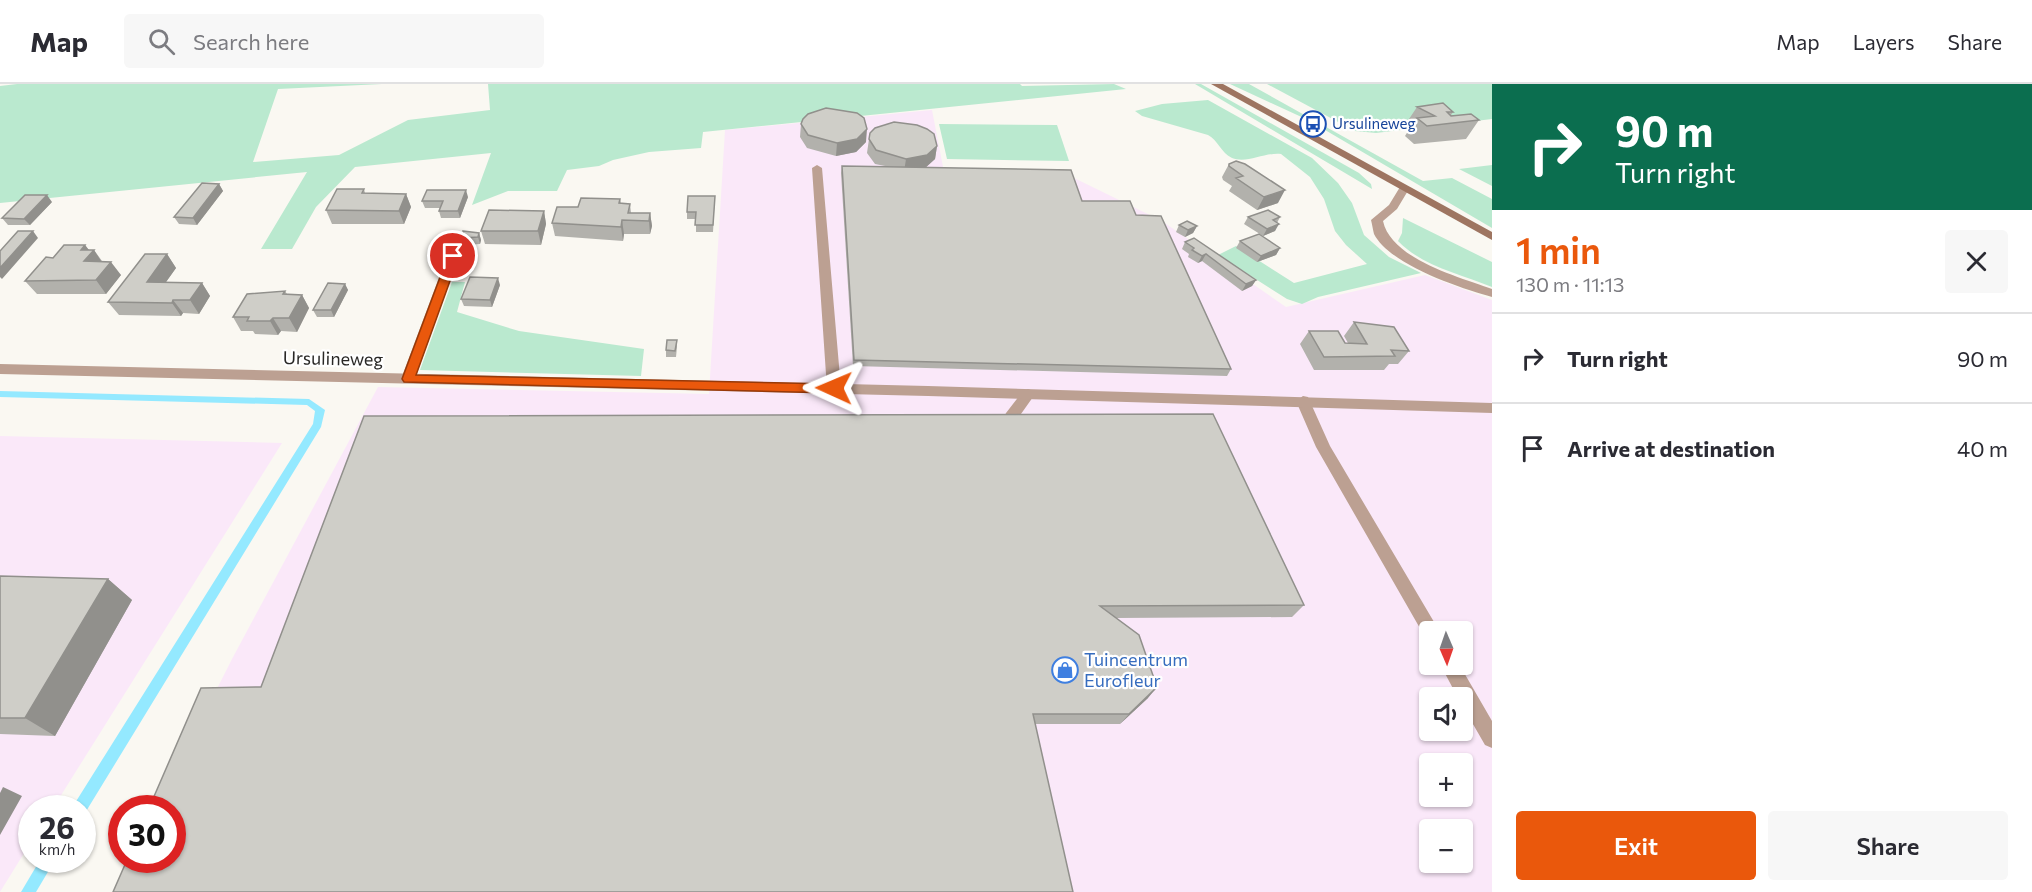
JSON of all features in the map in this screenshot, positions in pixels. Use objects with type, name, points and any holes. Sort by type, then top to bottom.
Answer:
[{"type":"main road","points":[[1216,84],[1492,237]]},
{"type":"street","points":[[816,168],[834,388]]},
{"type":"street","points":[[1404,189],[1393,207],[1377,220],[1378,232],[1382,238],[1396,251],[1420,264],[1492,293]]},
{"type":"street","points":[[408,379],[453,256]]},
{"type":"street","name":"Ursulineweg","points":[[0,369],[834,388],[1492,408]]},
{"type":"street","points":[[1011,417],[1028,394]]},
{"type":"street","points":[[1303,401],[1323,447],[1425,621]]},
{"type":"street","points":[[1455,675],[1492,739]]},
{"type":"shaded area","points":[[932,110],[944,172],[1068,175],[1162,221],[1286,307],[1425,275],[1492,300],[1492,892],[116,892],[149,873],[186,873],[186,795],[164,795],[232,659],[378,387],[709,394],[725,130]]},
{"type":"shaded area","points":[[0,436],[282,443],[61,795],[18,795],[18,863],[0,892]]},
{"type":"green space","points":[[17,84],[382,84],[278,89],[253,162],[339,155],[408,120],[490,110],[488,84],[1020,84],[1022,86],[1114,84],[1126,89],[703,132],[701,148],[649,152],[613,160],[599,166],[567,170],[557,191],[508,191],[472,205],[491,153],[355,167],[316,207],[292,249],[261,249],[307,172],[0,203],[0,86]]},
{"type":"green space","points":[[1195,84],[1201,84],[1359,173],[1371,184],[1372,189]]},
{"type":"green space","points":[[1230,84],[1249,84],[1423,181],[1452,178],[1492,199],[1492,228],[1308,120]]},
{"type":"green space","points":[[1267,84],[1492,84],[1492,119],[1376,133],[1355,131]]},
{"type":"green space","points":[[1208,100],[1312,158],[1338,183],[1352,203],[1364,235],[1389,257],[1421,273],[1318,297],[1302,304],[1287,299],[1218,255],[1236,246],[1294,283],[1367,264],[1346,245],[1335,231],[1324,199],[1310,177],[1281,154],[1244,160],[1232,158],[1208,135],[1142,116],[1135,111],[1162,104]]},
{"type":"green space","points":[[939,124],[1057,125],[1069,161],[947,159]]},
{"type":"green space","points":[[1492,165],[1492,186],[1459,169]]},
{"type":"green space","points":[[1403,218],[1492,262],[1492,287],[1430,263],[1408,250],[1398,241],[1402,233]]},
{"type":"green space","points":[[452,282],[465,282],[457,312],[519,331],[644,349],[641,376],[420,370]]},
{"type":"building","points":[[1443,103],[1453,112],[1447,112],[1451,116],[1471,114],[1479,120],[1427,126],[1417,118],[1435,116],[1417,107]]},
{"type":"building","points":[[826,108],[857,113],[864,118],[867,129],[857,139],[837,143],[808,135],[801,124],[803,119],[808,114]]},
{"type":"building","points":[[894,122],[917,125],[927,129],[934,134],[937,146],[927,155],[906,159],[876,150],[869,139],[870,133],[875,128]]},
{"type":"building","points":[[1236,161],[1245,164],[1285,190],[1264,197],[1236,178],[1243,176],[1229,164]]},
{"type":"building","points":[[842,166],[1071,170],[1082,201],[1130,201],[1136,215],[1161,216],[1231,369],[854,360]]},
{"type":"building","points":[[202,183],[219,184],[193,218],[174,217]]},
{"type":"building","points":[[337,189],[364,189],[362,193],[406,194],[399,211],[326,210]]},
{"type":"building","points":[[427,190],[466,190],[458,211],[439,211],[443,201],[422,201]]},
{"type":"building","points":[[25,195],[47,195],[24,219],[2,218]]},
{"type":"building","points":[[688,196],[715,196],[713,225],[695,225],[696,212],[687,212]]},
{"type":"building","points":[[581,198],[620,199],[619,203],[630,204],[628,213],[650,213],[649,221],[622,220],[621,227],[552,223],[557,207],[578,207]]},
{"type":"building","points":[[489,210],[544,211],[538,231],[481,231]]},
{"type":"building","points":[[1268,210],[1280,217],[1273,220],[1279,224],[1267,229],[1248,217]]},
{"type":"building","points":[[1187,221],[1197,226],[1188,230],[1179,225]]},
{"type":"building","points":[[18,231],[33,231],[0,268],[0,251]]},
{"type":"building","points":[[463,231],[479,233],[478,237],[464,238]]},
{"type":"building","points":[[1259,234],[1280,248],[1261,256],[1240,241]]},
{"type":"building","points":[[1194,238],[1256,280],[1246,284],[1206,254],[1202,256],[1192,250],[1194,248],[1185,242]]},
{"type":"building","points":[[64,245],[85,245],[81,250],[94,250],[84,261],[111,262],[96,280],[25,281],[46,257],[53,258]]},
{"type":"building","points":[[145,254],[167,254],[147,282],[202,283],[190,300],[173,300],[172,303],[108,302]]},
{"type":"building","points":[[470,277],[498,278],[490,300],[461,299]]},
{"type":"building","points":[[328,283],[345,284],[331,310],[313,310]]},
{"type":"building","points":[[285,291],[283,294],[302,295],[289,318],[247,321],[249,317],[233,317],[247,294]]},
{"type":"building","points":[[1354,322],[1394,327],[1409,351],[1391,350],[1395,356],[1324,357],[1309,331],[1338,331],[1345,343],[1367,344]]},
{"type":"building","points":[[667,340],[677,340],[675,351],[666,350]]},
{"type":"building","points":[[1213,414],[1304,605],[1100,606],[1139,635],[1157,687],[1129,714],[1033,714],[1073,892],[113,892],[121,873],[186,873],[186,795],[155,795],[201,688],[261,687],[364,416]]},
{"type":"building","points":[[0,576],[108,579],[25,718],[0,718]]},
{"type":"waterway","points":[[0,394],[309,402],[320,410],[318,424],[88,795]]},
{"type":"waterway","points":[[28,892],[40,873]]},
{"type":"place","name":"Ursulineweg","points":[[1313,124]]},
{"type":"place","name":"Tuincentrum Eurofleur","points":[[1065,670]]},
{"type":"route","points":[[453,256],[408,379],[834,388]]}]
